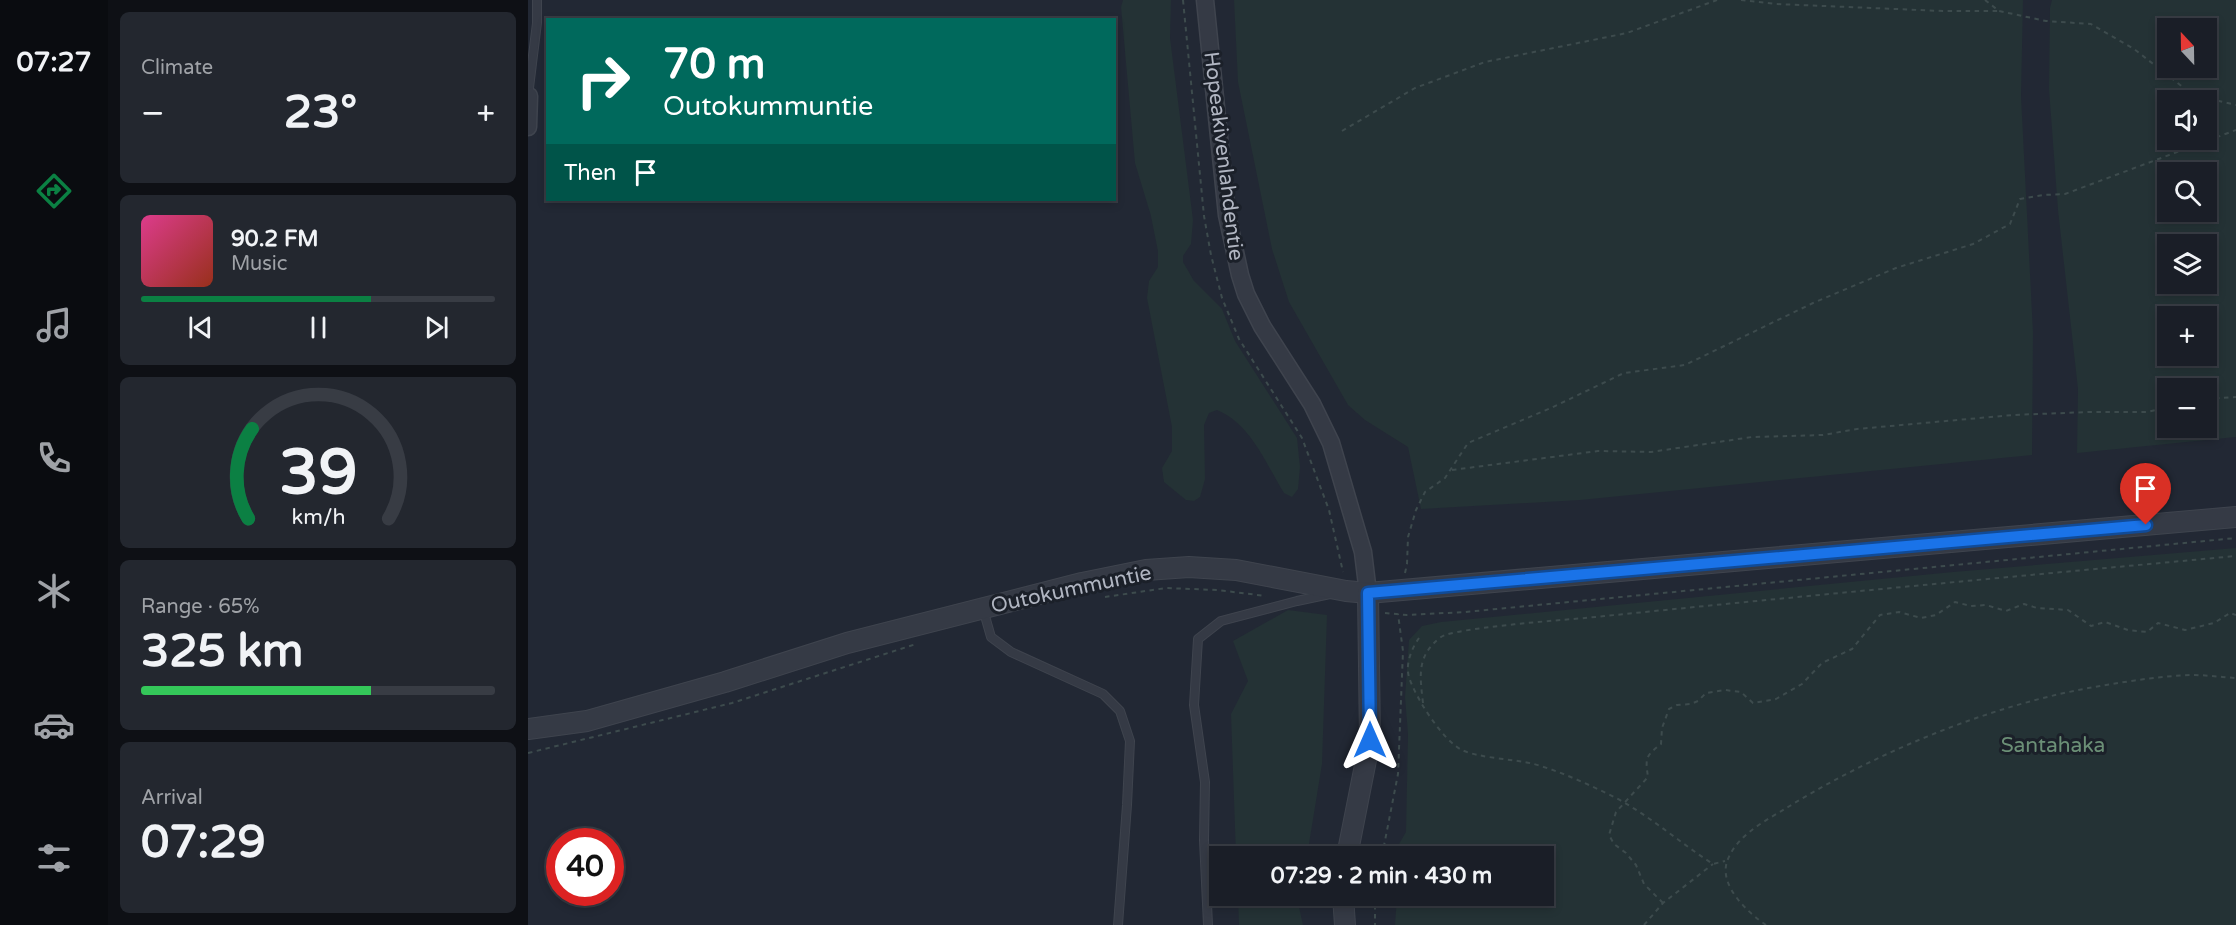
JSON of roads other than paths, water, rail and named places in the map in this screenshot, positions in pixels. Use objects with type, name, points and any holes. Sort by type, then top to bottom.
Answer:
[{"type":"street","name":"Hopeakivenlahdentie","points":[[1205,0],[1227,214],[1240,275],[1246,294],[1262,326],[1312,405],[1331,443],[1363,552],[1369,602],[1370,740],[1349,846]]},
{"type":"street","points":[[528,96],[528,127]]},
{"type":"street","name":"Outokummuntie","points":[[528,729],[587,721],[725,682],[847,643],[1132,572],[1189,567],[1236,570],[1346,591],[1369,602],[1400,590],[2236,517]]},
{"type":"street","points":[[1344,906],[1345,925]]},
{"type":"lane","points":[[528,96],[537,23],[537,0]]},
{"type":"lane","points":[[1208,925],[1204,840],[1205,782],[1194,705],[1198,639],[1221,621],[1346,591]]},
{"type":"lane","points":[[983,608],[991,637],[1011,652],[1103,694],[1120,711],[1130,741],[1128,806],[1118,925]]},
{"type":"park label","name":"Santahaka","points":[[2053,745]]}]
